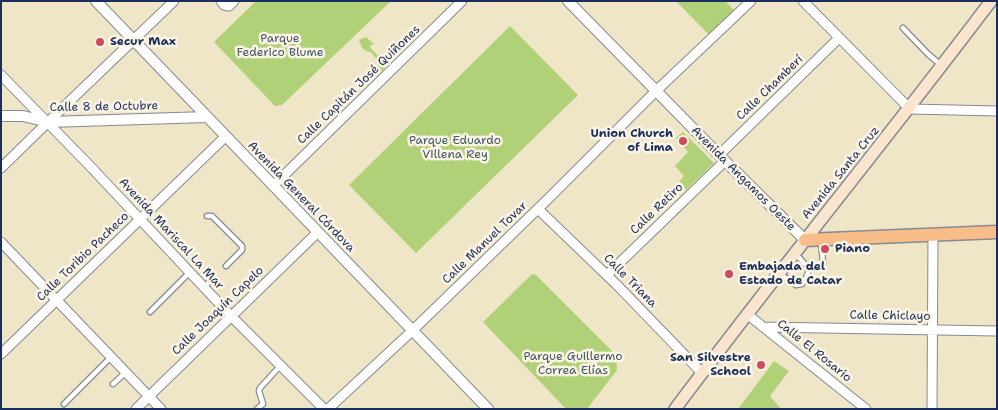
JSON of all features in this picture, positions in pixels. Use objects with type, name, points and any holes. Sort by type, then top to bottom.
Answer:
[{"type":"main road","name":"Avenida Santa Cruz","points":[[675,409],[794,252],[910,109],[991,1]]},
{"type":"main road","name":"Avenida Angamos Oeste","points":[[804,240],[997,232]]},
{"type":"street","name":"Avenida General Córdova","points":[[96,1],[488,409]]},
{"type":"street","points":[[1,168],[174,1]]},
{"type":"street","points":[[221,1],[224,5],[229,6],[234,1]]},
{"type":"street","name":"Calle Capitán José Quiñones","points":[[273,186],[462,1]]},
{"type":"street","name":"Avenida Angamos Oeste","points":[[568,1],[804,240]]},
{"type":"street","name":"Calle Manuel Tovar","points":[[328,409],[412,331],[656,91],[751,1]]},
{"type":"street","points":[[803,1],[910,109],[997,111]]},
{"type":"street","name":"Calle Chamberí","points":[[722,158],[839,38]]},
{"type":"street","name":"Avenida Mariscal La Mar","points":[[1,75],[140,220],[170,247],[190,272],[207,284],[232,316],[324,409]]},
{"type":"street","name":"Calle 8 de Octubre","points":[[1,116],[23,116],[48,122],[207,117]]},
{"type":"street","name":"Calle Toribio Pacheco","points":[[1,354],[226,136]]},
{"type":"street","name":"Calle Retiro","points":[[607,275],[722,158]]},
{"type":"street","name":"Calle Triana","points":[[538,209],[607,275],[702,373]]},
{"type":"street","name":"Calle Joaquín Capelo","points":[[136,409],[318,232]]},
{"type":"street","points":[[932,409],[933,235]]},
{"type":"street","points":[[1,242],[161,409]]},
{"type":"street","name":"Calle El Rosario","points":[[747,314],[866,409]]},
{"type":"street","name":"Calle Chiclayo","points":[[764,327],[997,331]]},
{"type":"street","points":[[776,336],[779,329],[783,327]]},
{"type":"street","points":[[850,409],[856,401]]},
{"type":"lane","points":[[904,28],[942,66]]},
{"type":"lane","points":[[207,216],[212,216],[242,246],[242,250],[226,266]]},
{"type":"lane","points":[[821,240],[823,264]]},
{"type":"lane","points":[[779,274],[796,285],[802,284],[809,274],[808,269],[794,252]]},
{"type":"lane","points":[[150,312],[190,272]]},
{"type":"lane","points":[[64,404],[111,357]]},
{"type":"lane","points":[[257,409],[263,404],[258,391],[282,366]]},
{"type":"lane","points":[[113,384],[126,372]]},
{"type":"green space","name":"Parque Federico Blume","points":[[256,1],[391,1],[282,105],[275,106],[214,42]]},
{"type":"green space","points":[[676,1],[725,1],[734,10],[709,35]]},
{"type":"green space","name":"Parque Eduardo Villena Rey","points":[[510,26],[578,95],[416,253],[349,185]]},
{"type":"green space","points":[[366,37],[374,44],[369,46],[377,55],[383,55],[389,62],[382,71],[378,68],[377,60],[371,52],[364,50],[361,45],[359,40]]},
{"type":"green space","points":[[683,132],[714,163],[686,190],[679,182],[684,176],[675,166],[688,152],[676,138]]},
{"type":"green space","name":"Parque Guillermo Correa Elías","points":[[532,274],[536,275],[616,355],[617,370],[587,409],[566,409],[483,322]]},
{"type":"green space","points":[[774,361],[789,371],[770,396],[781,409],[738,409]]},
{"type":"place","name":"Secur Max","points":[[100,42]]},
{"type":"place","name":"Union Church of Lima","points":[[683,141]]},
{"type":"place","name":"Piano","points":[[825,249]]},
{"type":"place","name":"Embajada del Estado de Catar","points":[[729,274]]},
{"type":"place","name":"San Silvestre School","points":[[761,365]]}]
